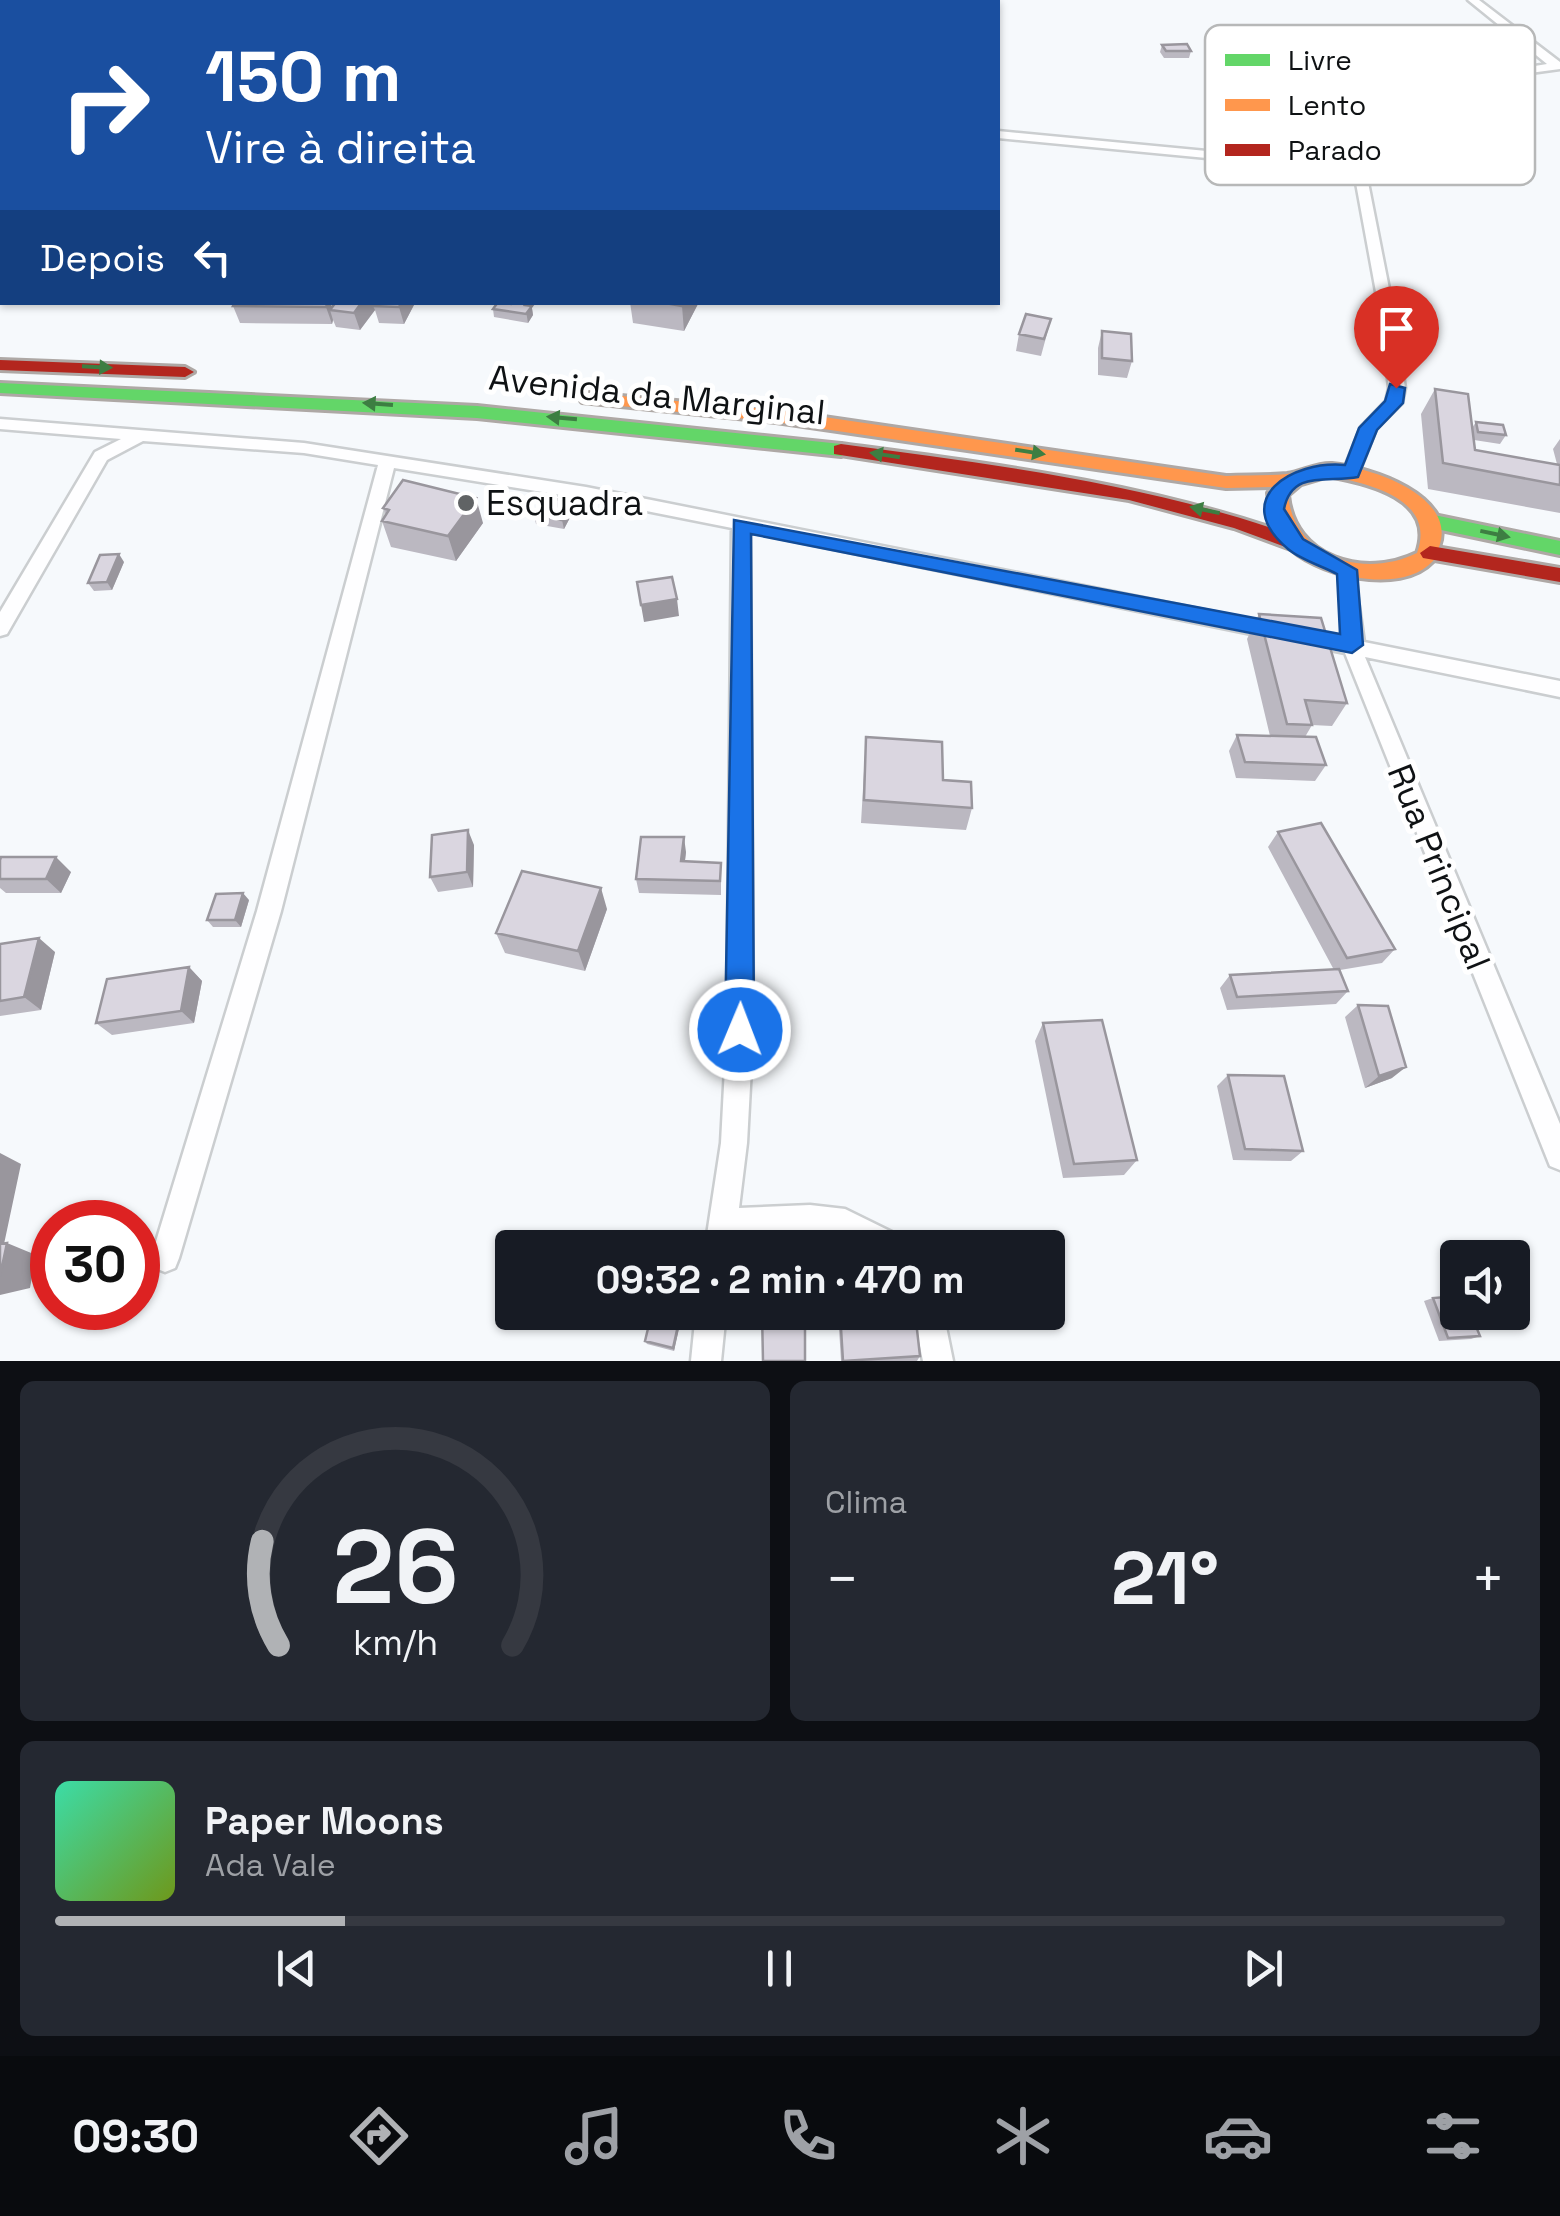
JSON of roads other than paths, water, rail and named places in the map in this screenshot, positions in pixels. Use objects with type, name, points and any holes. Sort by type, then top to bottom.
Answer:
[{"type":"main road","points":[[0,365],[210,372]]},
{"type":"main road","name":"Avenida da Marginal","points":[[461,387],[512,392]]},
{"type":"main road","name":"Avenida da Marginal","points":[[0,388],[283,397],[476,411],[846,449],[1142,497],[1229,516],[1296,544]]},
{"type":"main road","name":"Avenida da Marginal","points":[[566,396],[776,416],[1226,482],[1289,480]]},
{"type":"main road","points":[[1328,470],[1352,472],[1406,496],[1429,521],[1434,538],[1430,553],[1418,565],[1398,573],[1347,570],[1296,544],[1281,527],[1274,509],[1278,493],[1289,480],[1328,470]]},
{"type":"main road","points":[[1429,521],[1560,548]]},
{"type":"main road","points":[[1430,553],[1560,574]]},
{"type":"street","points":[[1474,0],[1506,25]]},
{"type":"street","points":[[1535,48],[1558,66]]},
{"type":"street","points":[[1000,134],[1205,154]]},
{"type":"street","points":[[1352,472],[1369,428],[1394,403],[1396,388],[1362,185]]},
{"type":"street","points":[[0,424],[304,448],[586,493],[1560,689]]},
{"type":"street","points":[[87,428],[100,456]]},
{"type":"street","points":[[0,629],[100,456],[146,433]]},
{"type":"street","points":[[165,1258],[270,912],[387,462]]},
{"type":"street","points":[[721,1230],[734,1142],[740,1030],[741,525]]},
{"type":"street","name":"Rua Principal","points":[[1347,570],[1352,645],[1420,826],[1560,1156]]},
{"type":"street","points":[[750,1230],[810,1218],[846,1223],[859,1230]]},
{"type":"street","points":[[706,1361],[709,1330]]},
{"type":"street","points":[[932,1330],[938,1361]]},
{"type":"place","name":"Esquadra","points":[[466,503]]}]
